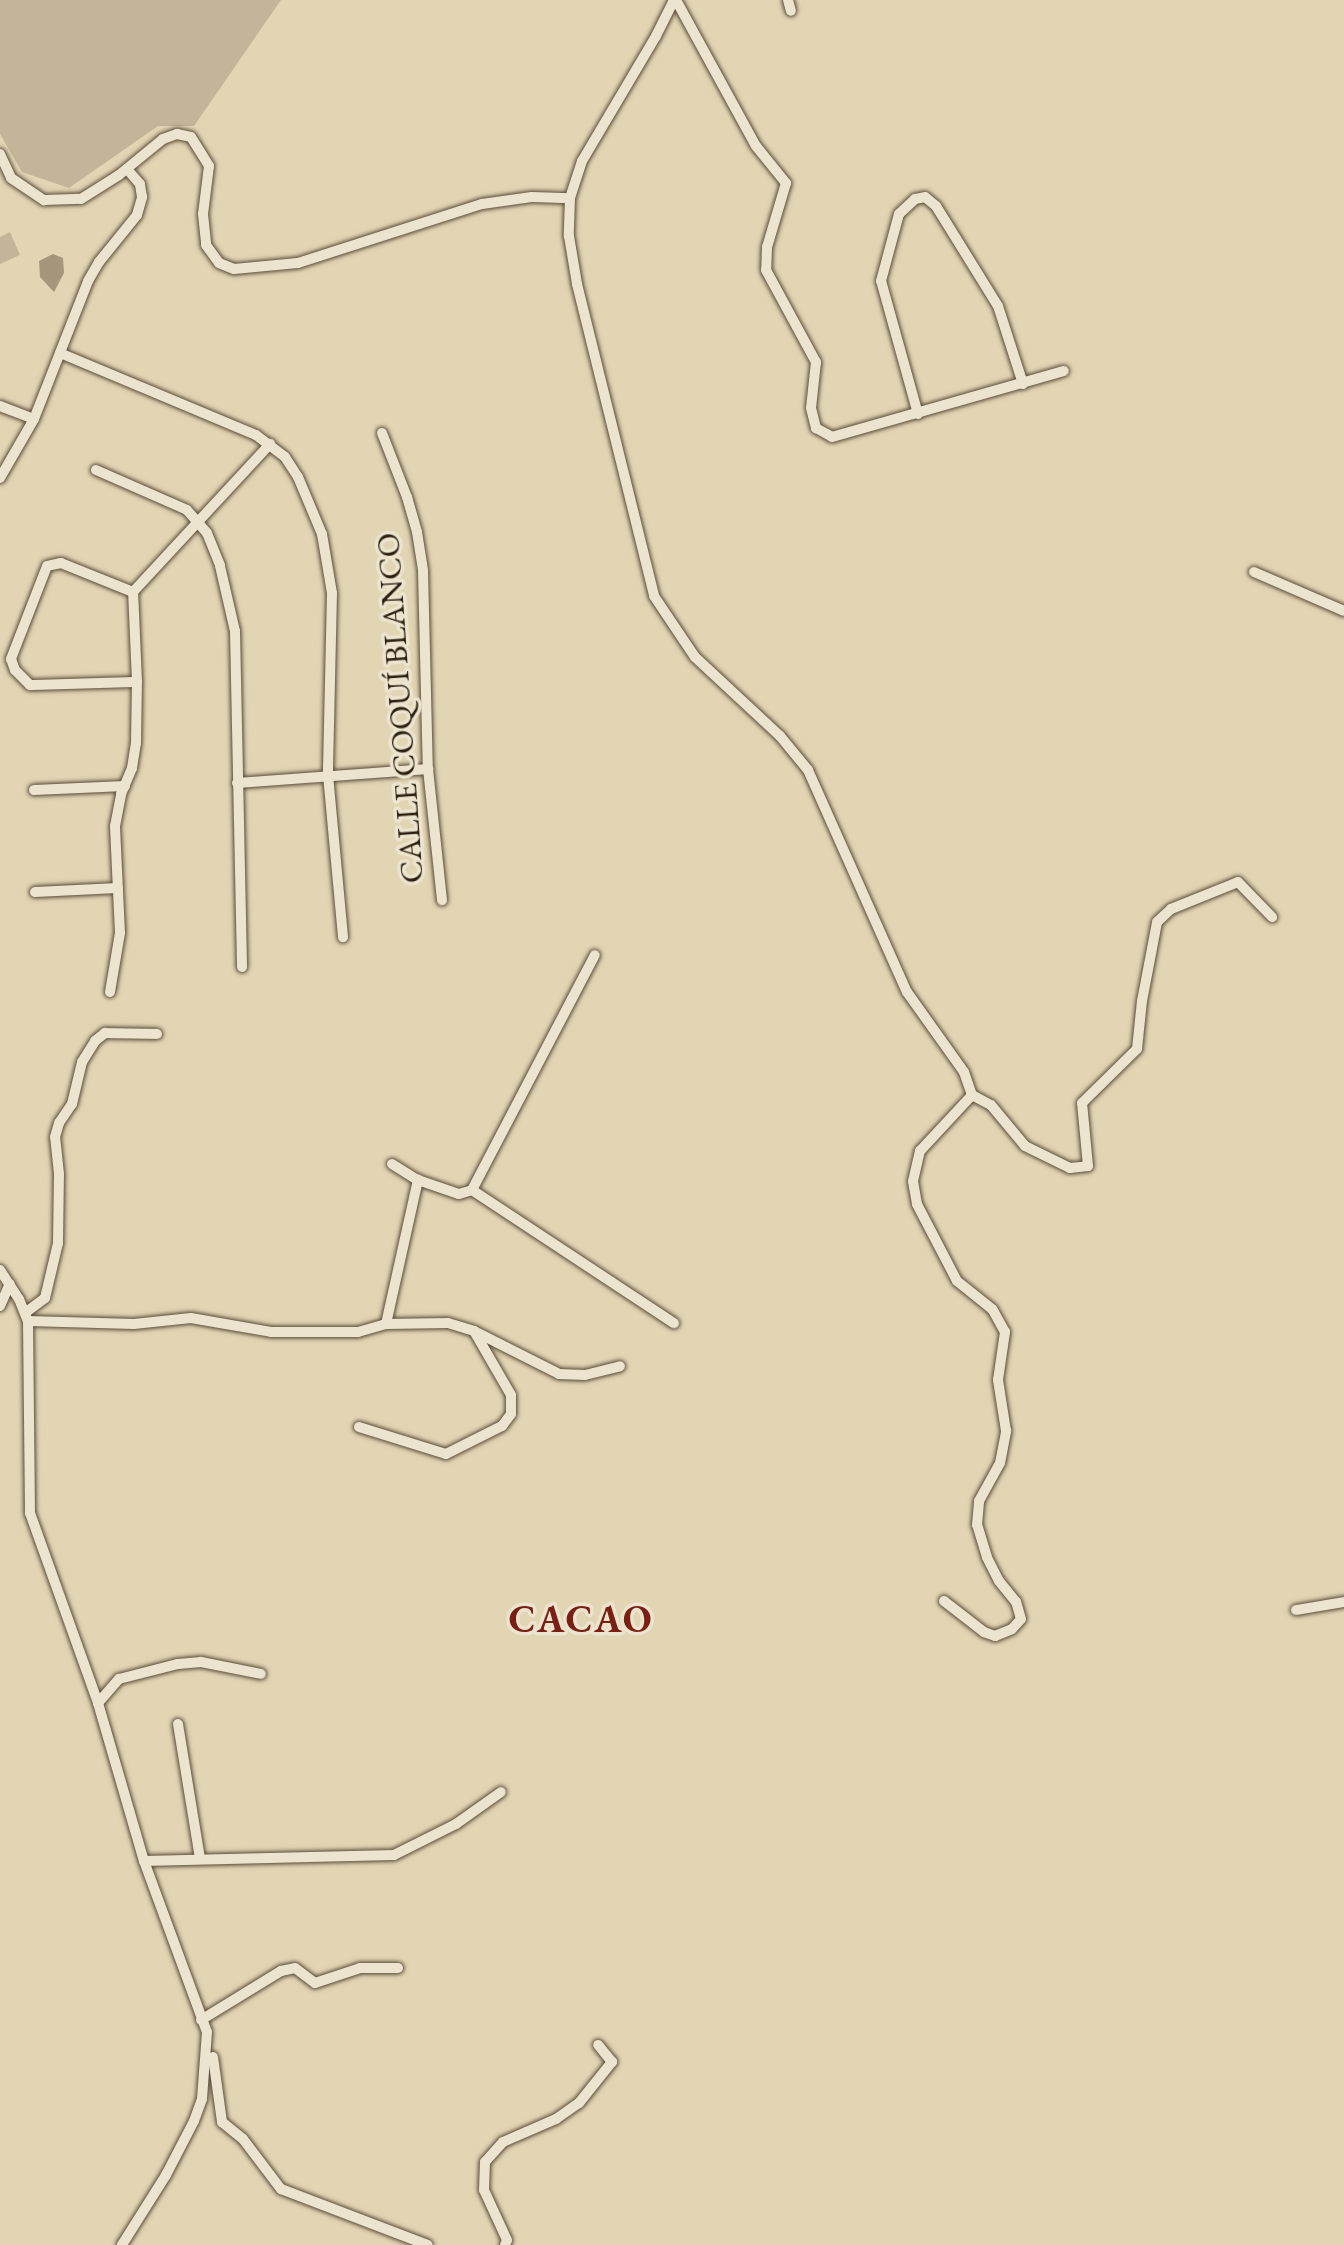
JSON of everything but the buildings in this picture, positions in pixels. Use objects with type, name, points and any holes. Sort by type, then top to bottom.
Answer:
[{"type":"street","points":[[675,0],[591,143],[570,198],[569,236],[577,284],[654,596],[695,657],[780,736],[808,770],[907,992],[964,1072],[972,1096],[990,1105],[1025,1146],[1070,1168],[1088,1166],[1082,1103],[1138,1049],[1148,964],[1157,922],[1171,909],[1238,882],[1272,917]]},
{"type":"street","points":[[675,0],[756,146],[786,183],[767,247],[766,270],[816,362],[811,408],[816,428],[832,437],[1064,372]]},
{"type":"street","points":[[0,154],[11,178],[44,201],[81,199],[127,169],[163,139],[177,134],[191,137],[209,166],[203,214],[206,245],[219,263],[234,270],[298,263],[482,204],[532,197],[570,198]]},
{"type":"street","points":[[0,478],[34,419],[99,262],[136,215],[142,197],[139,184],[127,169]]},
{"type":"street","points":[[918,414],[881,281],[899,214],[915,199],[925,197],[936,206],[998,306],[1023,384]]},
{"type":"street","points":[[60,353],[256,435],[285,457],[298,477],[326,549],[332,593],[328,775],[343,937]]},
{"type":"street","points":[[0,406],[34,419]]},
{"type":"street","name":"CALLE COQUÍ BLANCO","points":[[382,433],[407,497],[417,532],[423,571],[428,769],[442,900]]},
{"type":"street","points":[[110,992],[120,933],[115,826],[132,768],[136,743],[137,682],[133,592],[270,444]]},
{"type":"street","points":[[96,470],[187,510],[198,520],[220,566],[234,631],[242,967]]},
{"type":"street","points":[[133,592],[61,563],[47,566],[11,659],[15,670],[30,685],[137,682]]},
{"type":"street","points":[[1254,572],[1344,611]]},
{"type":"street","points":[[237,783],[428,769]]},
{"type":"street","points":[[34,790],[125,786]]},
{"type":"street","points":[[35,892],[118,888]]},
{"type":"street","points":[[392,1164],[418,1180],[459,1195],[472,1190],[595,955]]},
{"type":"street","points":[[27,1317],[45,1298],[58,1243],[59,1174],[55,1138],[59,1123],[72,1104],[82,1062],[95,1041],[106,1033],[157,1034]]},
{"type":"street","points":[[944,1601],[984,1632],[995,1636],[1012,1629],[1021,1619],[1017,1602],[999,1581],[986,1557],[977,1525],[979,1501],[1000,1463],[1006,1431],[998,1380],[1005,1332],[992,1309],[957,1281],[917,1204],[913,1181],[920,1152],[972,1096]]},
{"type":"street","points":[[386,1324],[418,1180]]},
{"type":"street","points":[[472,1190],[674,1323]]},
{"type":"street","points":[[0,1270],[27,1317],[30,1513],[98,1703],[144,1861],[201,2020],[210,2037],[212,2068],[222,2122],[243,2139],[281,2189],[428,2245]]},
{"type":"street","points":[[0,1306],[10,1284]]},
{"type":"street","points":[[27,1317],[134,1324],[191,1318],[271,1332],[358,1332],[386,1324],[447,1323],[474,1331],[559,1374],[585,1375],[620,1366]]},
{"type":"street","points":[[359,1427],[446,1454],[502,1426],[511,1414],[511,1395],[474,1331]]},
{"type":"street","points":[[1296,1609],[1344,1602]]},
{"type":"street","points":[[98,1703],[119,1679],[178,1664],[201,1662],[261,1674]]},
{"type":"street","points":[[178,1724],[200,1858]]},
{"type":"street","points":[[144,1861],[394,1855],[456,1824],[501,1792]]},
{"type":"street","points":[[201,2020],[281,1970],[295,1968],[315,1983],[360,1968],[398,1968]]},
{"type":"street","points":[[122,2245],[166,2175],[194,2121],[202,2099],[210,2037]]},
{"type":"street","points":[[505,2245],[507,2241],[484,2190],[485,2162],[503,2142],[556,2119],[579,2103],[611,2062],[598,2045]]},
{"type":"shaded area","points":[[0,0],[281,0],[194,126],[158,126],[69,188],[22,172],[0,134]]},
{"type":"shaded area","points":[[10,232],[20,255],[0,264],[0,237]]},
{"type":"shaded area","points":[[53,254],[63,258],[64,273],[54,292],[40,277],[39,261]]},
{"type":"district","name":"CACAO","points":[[581,1619]]}]
